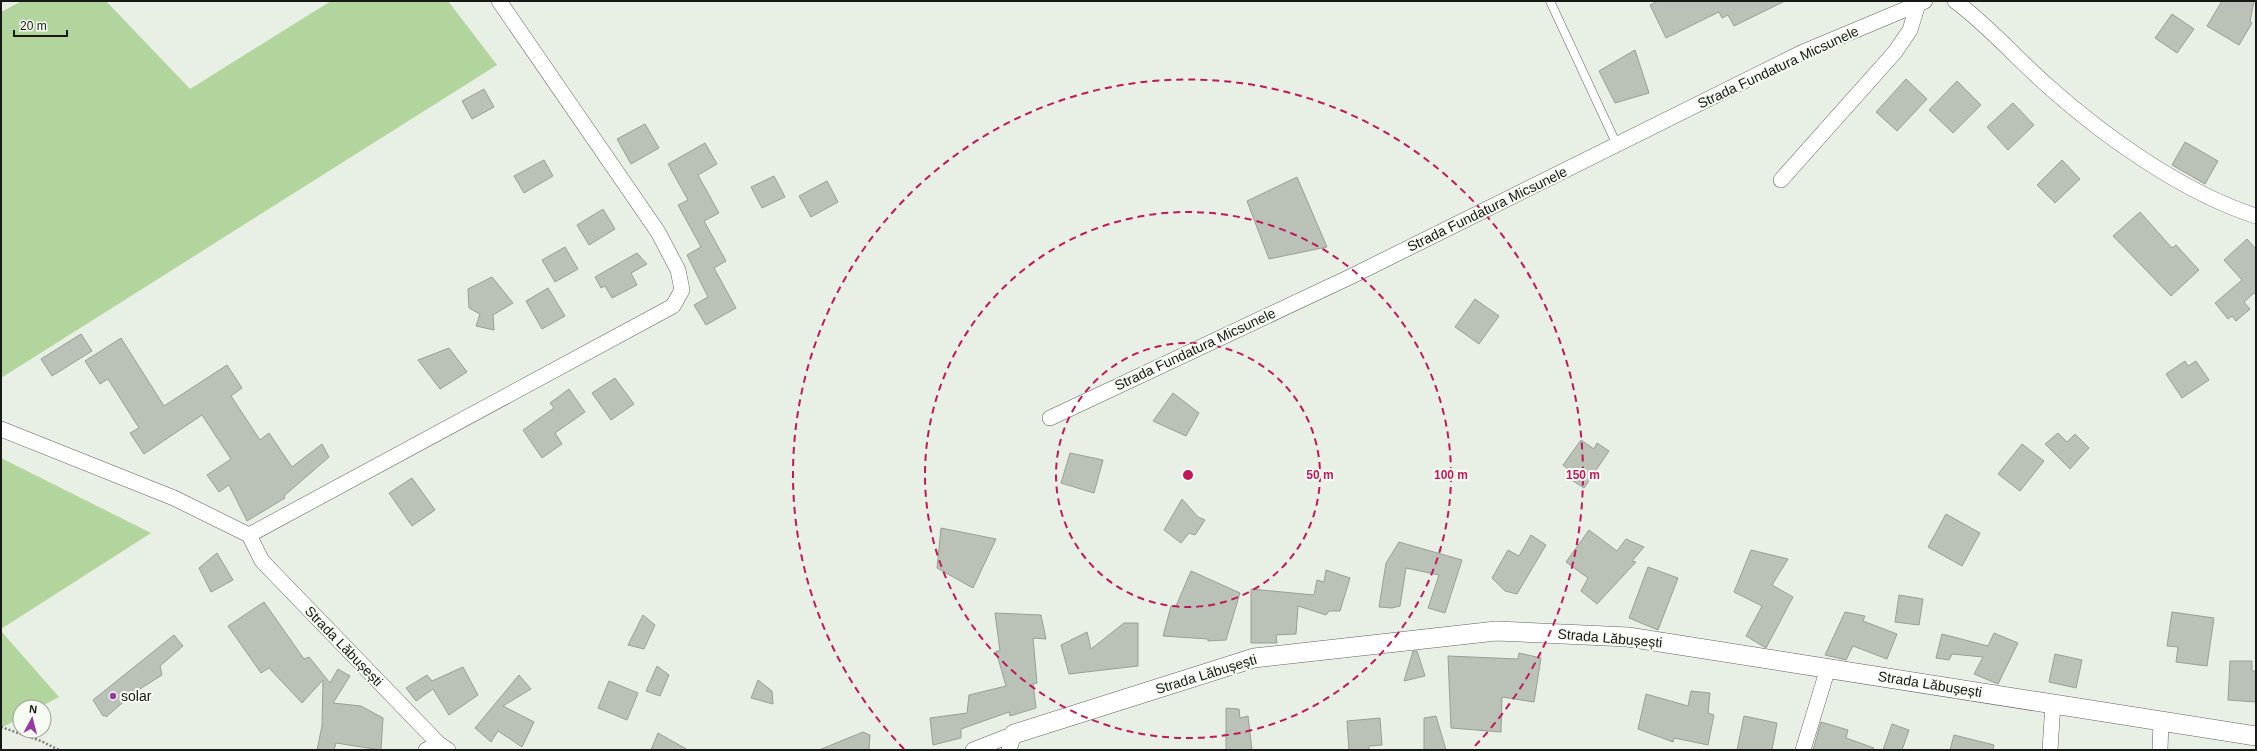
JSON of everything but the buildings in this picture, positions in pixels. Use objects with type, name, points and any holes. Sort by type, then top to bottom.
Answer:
[{"type":"street","points":[[1,429],[174,498],[249,535],[673,306],[682,290],[678,270],[658,232],[499,1]]},
{"type":"street","points":[[1955,1],[2004,43],[2049,87],[2121,146],[2197,190],[2256,216]]},
{"type":"street","points":[[1781,180],[1895,52],[1910,30],[1921,2]]},
{"type":"street","name":"Strada Fundatura Micsunele","points":[[1050,418],[1352,276],[1801,53],[1921,2]]},
{"type":"street","name":"Strada Lăbușești","points":[[249,535],[262,561],[438,748]]},
{"type":"street","name":"Strada Lăbușești","points":[[973,750],[1012,742],[1254,658],[1496,631],[1628,637],[2256,736]]},
{"type":"street","points":[[1803,750],[1828,668]]},
{"type":"street","points":[[2050,750],[2053,703]]},
{"type":"street","points":[[2160,750],[2161,721]]},
{"type":"lane","points":[[1550,1],[1616,145]]},
{"type":"path","points":[[1,727],[41,741],[59,750]]},
{"type":"green space","points":[[22,1],[106,1],[190,89],[331,1],[448,1],[497,65],[1,378],[1,12]]},
{"type":"green space","points":[[1,458],[151,533],[1,629]]},
{"type":"green space","points":[[1,631],[59,697],[52,701],[52,699],[12,699],[12,722],[1,728]]},
{"type":"place","name":"solar","points":[[113,696]]}]
